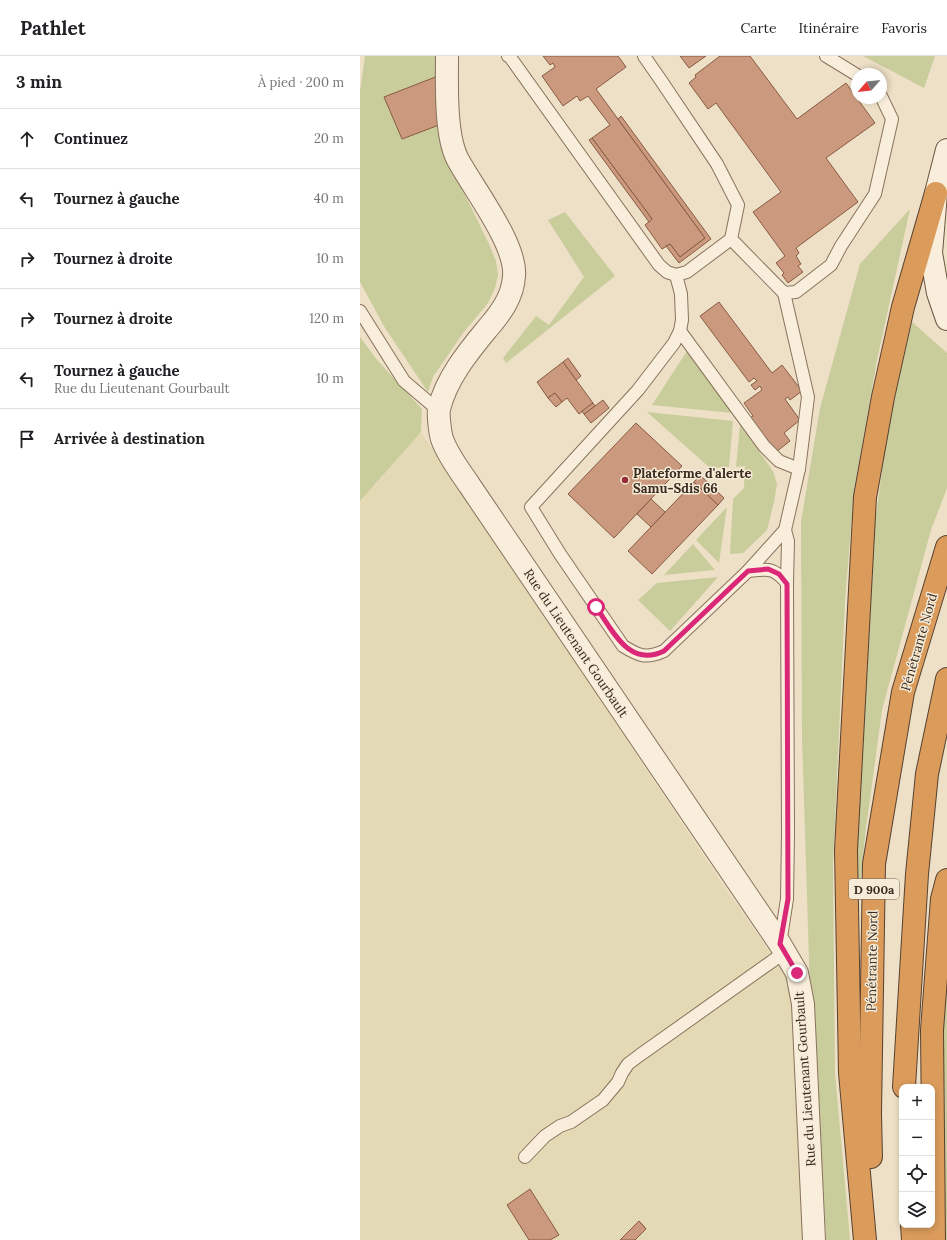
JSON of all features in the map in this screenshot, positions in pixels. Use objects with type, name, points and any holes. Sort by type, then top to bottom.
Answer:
[{"type":"highway","points":[[865,1240],[850,1072],[846,850],[865,496],[883,397],[903,307],[936,193]]},
{"type":"highway","name":"Pénétrante Nord","points":[[873,1240],[870,1114],[874,864],[903,692],[947,547]]},
{"type":"highway","name":"D 900a","points":[[904,1084],[917,874],[927,774],[947,679]]},
{"type":"highway","points":[[934,1240],[932,1030],[942,899],[947,880]]},
{"type":"highway","points":[[912,1228],[912,1240]]},
{"type":"street","name":"Rue du Lieutenant Gourbault","points":[[447,56],[450,137],[457,157],[504,237],[511,257],[515,276],[510,294],[502,311],[476,343],[448,384],[438,410],[442,438],[454,462],[782,948],[797,973],[803,1004],[814,1240]]},
{"type":"street","points":[[947,150],[936,193],[932,253],[938,293],[947,319]]},
{"type":"street","points":[[947,214],[945,226],[945,259],[947,276]]},
{"type":"lane","points":[[510,56],[659,266],[676,275],[687,272],[731,239],[738,205],[717,164],[644,56]]},
{"type":"lane","points":[[826,56],[851,71]]},
{"type":"lane","points":[[784,293],[796,292],[831,265],[841,246],[875,194],[892,119],[885,104]]},
{"type":"lane","points":[[525,1157],[544,1136],[560,1126],[571,1122],[603,1100],[618,1082],[622,1072],[628,1064],[782,948],[788,899],[788,541],[785,530],[799,469],[808,397],[784,293],[731,239]]},
{"type":"lane","points":[[676,275],[681,294],[682,320],[680,331],[674,343],[638,390],[531,506],[560,554],[623,646],[636,654],[647,656],[664,651],[748,571],[785,530]]},
{"type":"lane","points":[[360,310],[404,380],[438,410]]},
{"type":"lane","points":[[680,331],[764,446],[779,460],[799,469]]},
{"type":"lane","points":[[748,571],[768,569],[779,574],[787,584]]},
{"type":"shaded area","points":[[421,432],[730,895],[782,969],[791,992],[807,1240],[360,1240],[360,501]]},
{"type":"green space","points":[[365,56],[436,56],[448,160],[496,261],[498,275],[495,288],[488,303],[463,333],[433,377],[428,392],[385,328],[360,282],[360,91]]},
{"type":"green space","points":[[863,56],[935,56],[924,88]]},
{"type":"green space","points":[[910,209],[877,360],[854,490],[845,601],[833,863],[835,1073],[850,1240],[826,1240],[814,1012],[810,991],[802,738],[801,522],[820,408],[860,264]]},
{"type":"green space","points":[[565,212],[615,276],[506,363],[503,358],[536,316],[549,325],[584,277],[548,220]]},
{"type":"green space","points":[[912,322],[947,353],[947,488],[931,530],[882,710],[865,836],[854,959],[859,737],[875,522],[891,406]]},
{"type":"green space","points":[[360,337],[378,361],[422,409],[421,432],[360,501]]},
{"type":"green space","points":[[687,351],[732,413],[652,405]]},
{"type":"green space","points":[[647,412],[733,421],[729,467],[710,468]]},
{"type":"green space","points":[[740,425],[773,471],[777,484],[767,530],[743,553],[730,554],[733,499],[744,488],[745,466],[736,467]]},
{"type":"green space","points":[[727,507],[719,563],[696,540]]},
{"type":"green space","points":[[693,544],[715,570],[664,575]]},
{"type":"green space","points":[[718,577],[670,631],[638,600],[657,583]]},
{"type":"green space","points":[[947,958],[947,1240],[945,1240],[941,1065]]},
{"type":"building","points":[[543,56],[618,56],[626,67],[596,89],[705,238],[680,257],[670,244],[662,249],[645,225],[652,219],[592,138],[610,125],[588,96],[580,101],[577,96],[563,106],[542,76],[555,67],[553,63],[550,65]]},
{"type":"building","points":[[680,56],[706,56],[689,68]]},
{"type":"building","points":[[720,56],[750,56],[797,119],[846,83],[851,90],[851,104],[861,104],[875,123],[826,158],[858,202],[796,248],[799,253],[796,256],[801,264],[798,266],[803,272],[788,283],[782,275],[784,273],[776,263],[785,256],[753,212],[781,192],[716,103],[708,109],[689,83],[696,77],[695,75]]},
{"type":"building","points":[[438,76],[439,125],[402,139],[384,97]]},
{"type":"building","points":[[621,116],[711,239],[679,263],[666,246],[670,244],[680,257],[705,238],[618,119]]},
{"type":"building","points":[[592,138],[652,219],[649,222],[589,140]]},
{"type":"building","points":[[719,302],[772,373],[782,365],[802,391],[790,400],[788,397],[785,399],[800,420],[784,433],[790,441],[776,452],[750,418],[753,416],[744,403],[762,390],[760,386],[755,390],[751,385],[757,381],[754,378],[749,382],[700,316]]},
{"type":"building","points":[[568,358],[581,376],[576,380],[563,362]]},
{"type":"building","points":[[563,362],[593,403],[579,414],[567,398],[562,402],[555,393],[548,398],[537,382]]},
{"type":"building","points":[[555,393],[562,402],[556,407],[548,398]]},
{"type":"building","points":[[603,400],[609,408],[591,423],[584,414]]},
{"type":"building","points":[[593,403],[595,406],[584,414],[582,411]]},
{"type":"building","name":"Plateforme d'alerte Samu-Sdis 66","points":[[636,423],[682,466],[614,538],[568,494]]},
{"type":"building","points":[[700,475],[724,498],[718,505],[694,482]]},
{"type":"building","points":[[694,482],[718,505],[652,574],[628,551]]},
{"type":"building","points":[[651,499],[665,512],[651,527],[637,514]]},
{"type":"building","points":[[530,1189],[559,1235],[550,1240],[529,1240],[507,1205]]},
{"type":"building","points":[[639,1221],[646,1229],[634,1240],[620,1240]]},
{"type":"building","points":[[639,1221],[646,1229],[635,1240],[620,1240]]},
{"type":"place","name":"Plateforme d'alerte Samu-Sdis 66","points":[[625,480]]},
{"type":"route","points":[[596,607],[623,646],[636,654],[647,656],[664,651],[748,571],[768,569],[779,574],[787,584],[788,899],[780,944],[797,973]]}]
